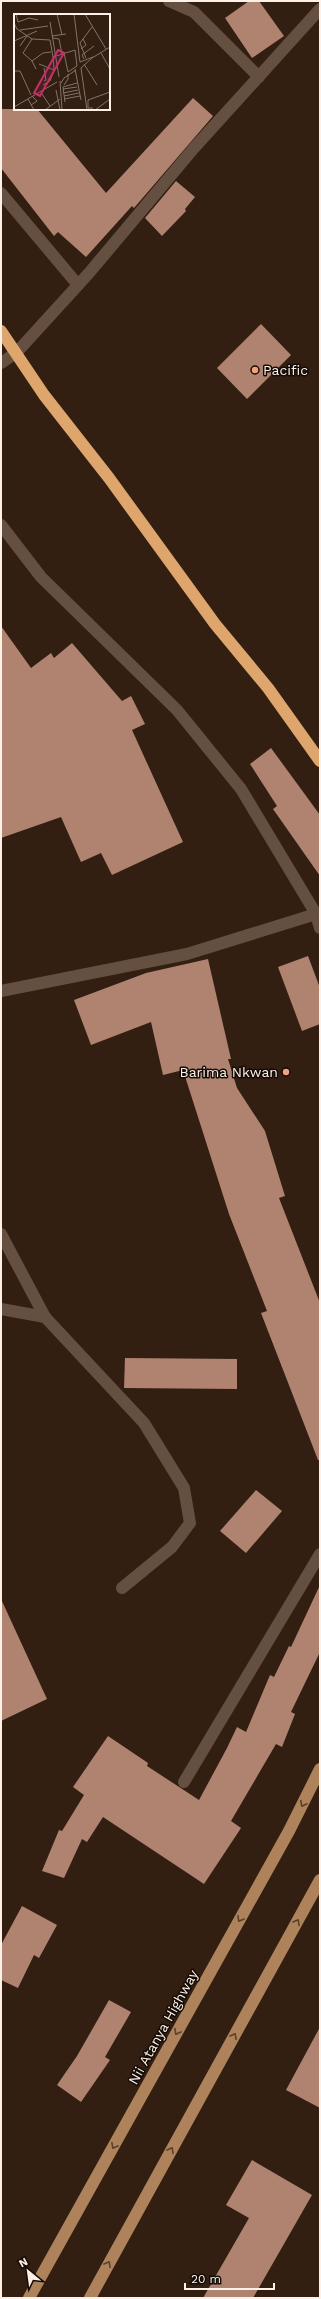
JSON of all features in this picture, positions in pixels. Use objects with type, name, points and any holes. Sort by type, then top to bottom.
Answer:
[{"type":"highway","points":[[1,331],[44,395],[109,478],[215,624],[268,688],[320,761]]},
{"type":"main road","name":"Nii Atanya Highway","points":[[29,2298],[289,1831],[320,1770]]},
{"type":"main road","points":[[90,2298],[320,1880]]},
{"type":"street","points":[[169,1],[194,12],[259,77]]},
{"type":"street","points":[[1,363],[16,352],[78,285],[194,148],[259,77],[318,16]]},
{"type":"street","points":[[1,193],[78,285]]},
{"type":"street","points":[[1,525],[41,577],[177,710],[242,789],[316,914],[320,928]]},
{"type":"street","points":[[1,991],[186,954],[316,914]]},
{"type":"street","points":[[1,1234],[44,1317],[144,1423],[184,1488],[190,1523],[172,1547],[122,1588]]},
{"type":"street","points":[[1,1309],[44,1317]]},
{"type":"street","points":[[184,1782],[320,1554]]},
{"type":"building","points":[[249,1],[259,1],[284,36],[252,58],[225,18]]},
{"type":"building","points":[[193,98],[213,116],[134,208],[132,206],[86,257],[58,232],[54,236],[1,168],[1,109],[38,110],[106,193]]},
{"type":"building","points":[[176,181],[195,197],[185,209],[186,211],[162,236],[145,218]]},
{"type":"building","points":[[261,324],[291,355],[247,399],[217,368]]},
{"type":"building","points":[[1,626],[31,668],[51,653],[54,658],[72,643],[122,701],[131,696],[145,724],[132,730],[183,842],[112,875],[101,853],[81,862],[61,817],[1,838]]},
{"type":"building","points":[[271,748],[320,815],[320,876],[273,809],[277,806],[250,764]]},
{"type":"building","points":[[308,956],[320,988],[320,1024],[302,1031],[278,967]]},
{"type":"building","points":[[208,959],[231,1059],[228,1059],[237,1088],[265,1131],[285,1196],[279,1198],[320,1303],[320,1460],[318,1460],[261,1313],[267,1311],[229,1214],[183,1070],[163,1075],[151,1022],[91,1045],[74,1000],[146,973]]},
{"type":"building","points":[[125,1358],[237,1359],[237,1389],[124,1388]]},
{"type":"building","points":[[256,1490],[282,1511],[246,1553],[220,1531]]},
{"type":"building","points":[[320,1585],[320,1652],[291,1712],[295,1714],[282,1747],[276,1744],[231,1821],[241,1828],[204,1884],[103,1817],[87,1842],[82,1839],[64,1878],[42,1871],[59,1830],[62,1831],[84,1795],[73,1787],[108,1736],[148,1763],[147,1766],[199,1800],[237,1727],[246,1732],[270,1675],[274,1677],[289,1646],[291,1647]]},
{"type":"building","points":[[1,1599],[47,1699],[1,1721]]},
{"type":"building","points":[[22,1906],[57,1925],[39,1958],[34,1955],[18,1988],[1,1980],[1,1945]]},
{"type":"building","points":[[109,2000],[131,2012],[105,2057],[110,2060],[81,2102],[57,2085],[77,2056]]},
{"type":"building","points":[[320,2027],[320,2108],[286,2090]]},
{"type":"building","points":[[252,2160],[312,2195],[253,2298],[203,2298],[249,2218],[226,2205]]},
{"type":"place","name":"Pacific","points":[[255,370]]},
{"type":"place","name":"Barima Nkwan","points":[[286,1072]]}]
